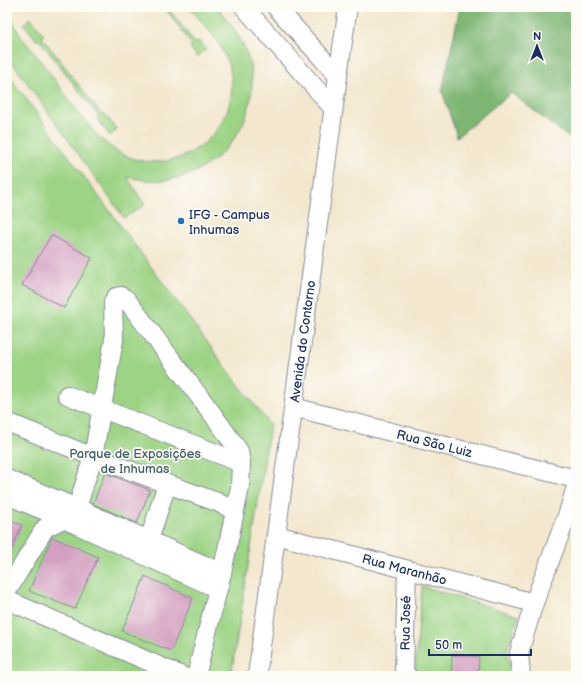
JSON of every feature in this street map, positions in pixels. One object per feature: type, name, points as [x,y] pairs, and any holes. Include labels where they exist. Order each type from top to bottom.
[{"type":"street","points":[[244,7],[333,108]]},
{"type":"street","points":[[276,7],[338,76]]},
{"type":"street","name":"Avenida do Contorno","points":[[257,676],[333,108],[348,7]]},
{"type":"street","points":[[7,591],[45,528],[71,514],[93,457],[114,340],[113,302],[116,297],[121,296],[126,299],[216,419],[238,451],[241,463],[240,488],[236,511],[196,676]]},
{"type":"street","points":[[67,395],[241,463]]},
{"type":"street","name":"Rua São Luiz","points":[[293,407],[576,478]]},
{"type":"street","points":[[7,422],[93,457],[217,502],[236,511]]},
{"type":"street","points":[[7,479],[71,514],[220,581]]},
{"type":"street","points":[[149,540],[167,484]]},
{"type":"street","points":[[521,676],[519,653],[534,603],[572,515],[576,487]]},
{"type":"street","points":[[7,495],[71,514],[149,540],[220,581]]},
{"type":"street","name":"Rua Maranhão","points":[[276,535],[534,603]]},
{"type":"street","name":"Rua José","points":[[407,570],[404,670],[408,676]]},
{"type":"street","points":[[7,600],[182,676]]},
{"type":"green space","points":[[7,7],[10,7],[14,25],[21,37],[94,132],[112,148],[122,154],[143,161],[164,161],[184,156],[202,145],[216,130],[226,112],[231,92],[230,70],[227,61],[219,44],[189,7],[217,7],[228,20],[241,41],[250,65],[252,84],[250,103],[244,121],[235,138],[223,152],[208,164],[191,173],[173,179],[161,180],[144,180],[127,177],[145,205],[124,218],[7,55]]},
{"type":"green space","points":[[164,7],[167,7],[195,43],[199,41],[206,50],[197,57],[190,47],[192,45]]},
{"type":"green space","points":[[460,7],[576,7],[576,143],[511,93],[457,137],[442,91]]},
{"type":"green space","points":[[31,18],[44,35],[42,37],[102,115],[104,113],[117,130],[110,136],[97,119],[99,117],[39,39],[37,41],[24,24]]},
{"type":"green space","name":"Parque de Exposições de Inhumas","points":[[7,73],[270,425],[231,676],[7,676]]},
{"type":"green space","points":[[422,586],[519,616],[507,651],[512,676],[420,676],[415,669]]},
{"type":"building","points":[[51,235],[92,258],[64,308],[22,285]]},
{"type":"building","points":[[105,473],[150,490],[137,523],[93,504]]},
{"type":"building","points":[[7,519],[22,525],[7,561]]},
{"type":"building","points":[[52,537],[98,557],[75,609],[29,591]]},
{"type":"building","points":[[145,576],[193,598],[171,651],[122,631]]},
{"type":"building","points":[[452,655],[479,657],[478,676],[451,676]]},
{"type":"place","name":"IFG - Campus Inhumas","points":[[181,221]]}]
